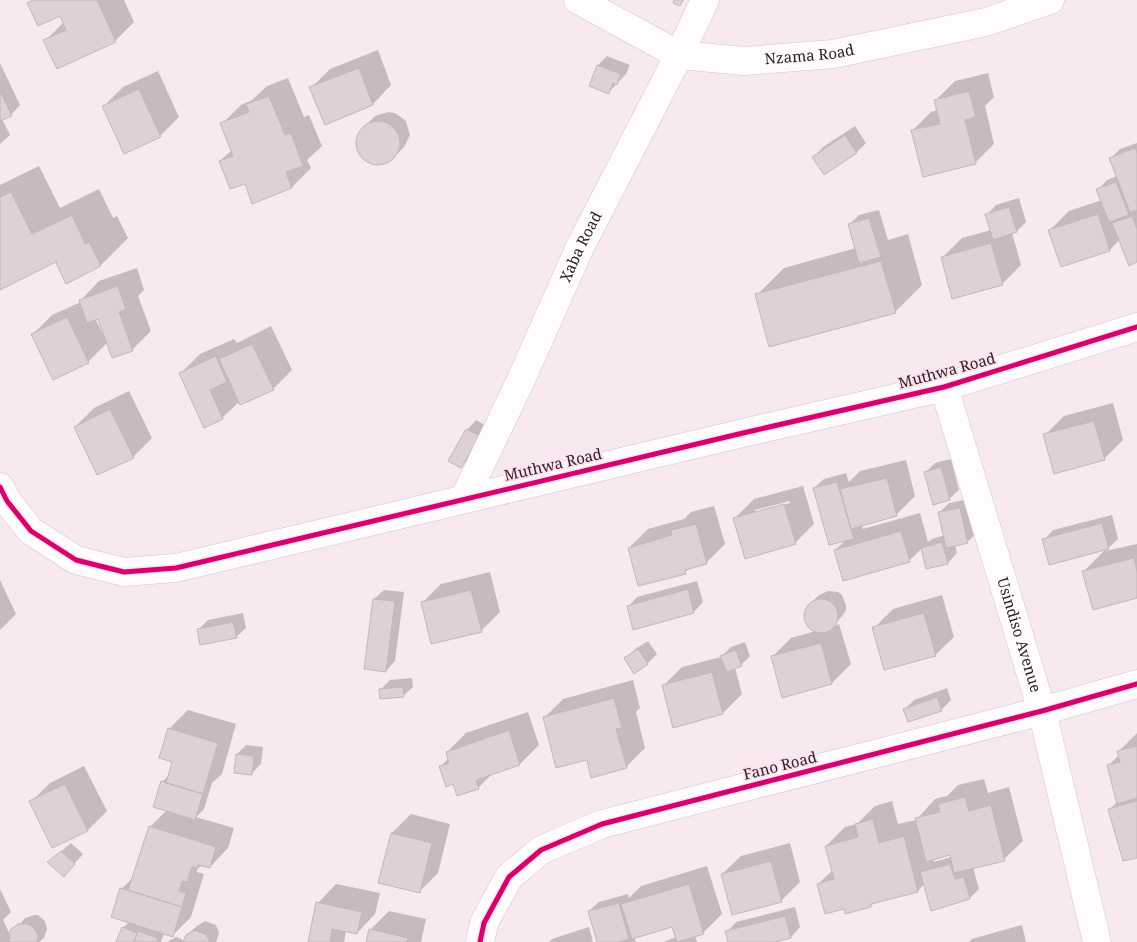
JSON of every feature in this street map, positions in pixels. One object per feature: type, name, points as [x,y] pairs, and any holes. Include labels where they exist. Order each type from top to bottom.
[{"type":"street","name":"Nzama Road","points":[[578,0],[679,55],[744,61],[832,54],[986,22],[1050,0]]},
{"type":"street","name":"Xaba Road","points":[[464,499],[520,382],[580,247],[679,55],[705,0]]},
{"type":"street","name":"Muthwa Road","points":[[0,487],[7,501],[31,531],[76,560],[124,572],[176,568],[944,388],[1137,327]]},
{"type":"street","name":"Usindiso Avenue","points":[[944,388],[1042,710],[1097,942]]},
{"type":"street","name":"Fano Road","points":[[480,942],[484,923],[509,877],[541,850],[602,824],[1137,684]]},
{"type":"building","points":[[33,0],[97,0],[116,42],[57,69],[43,40],[66,30],[60,16],[38,26],[27,3]]},
{"type":"building","points":[[674,0],[683,0],[680,6],[673,3]]},
{"type":"building","points":[[597,65],[621,74],[617,85],[613,83],[609,94],[589,86]]},
{"type":"building","points":[[359,68],[373,105],[325,125],[309,87]]},
{"type":"building","points":[[139,89],[161,137],[124,154],[102,106]]},
{"type":"building","points":[[0,91],[12,116],[0,121]]},
{"type":"building","points":[[969,91],[976,117],[965,120],[976,164],[923,177],[911,130],[940,124],[934,100]]},
{"type":"building","points":[[269,96],[285,135],[291,133],[303,166],[286,172],[292,188],[252,204],[245,184],[230,189],[219,161],[233,156],[220,123],[249,112],[246,104]]},
{"type":"building","points":[[382,121],[394,127],[399,134],[399,152],[394,159],[387,164],[374,165],[366,162],[359,155],[356,139],[359,131],[366,124]]},
{"type":"building","points":[[845,135],[857,153],[824,175],[812,157]]},
{"type":"building","points":[[1135,148],[1137,153],[1137,210],[1130,212],[1109,158]]},
{"type":"building","points":[[1116,182],[1129,215],[1109,222],[1096,189]]},
{"type":"building","points":[[11,192],[32,234],[72,215],[85,244],[89,242],[101,266],[66,284],[56,263],[58,261],[0,290],[0,197]]},
{"type":"building","points":[[1009,207],[1017,232],[993,240],[985,214]]},
{"type":"building","points":[[1098,214],[1110,251],[1061,267],[1048,230]]},
{"type":"building","points":[[1132,216],[1137,229],[1137,262],[1129,266],[1112,223]]},
{"type":"building","points":[[869,218],[881,257],[859,263],[848,224]]},
{"type":"building","points":[[991,243],[1003,285],[952,299],[941,257]]},
{"type":"building","points":[[881,261],[896,313],[769,347],[755,294]]},
{"type":"building","points":[[118,286],[126,309],[119,312],[133,351],[112,358],[98,319],[87,323],[79,300]]},
{"type":"building","points":[[67,317],[89,363],[53,380],[31,334]]},
{"type":"building","points":[[252,344],[274,390],[240,405],[219,359]]},
{"type":"building","points":[[216,356],[227,382],[210,390],[223,419],[204,428],[179,373]]},
{"type":"building","points":[[110,409],[134,458],[97,475],[74,427]]},
{"type":"building","points":[[1094,421],[1105,460],[1054,474],[1043,434]]},
{"type":"building","points":[[466,429],[480,436],[461,468],[448,461]]},
{"type":"building","points":[[941,467],[950,500],[933,505],[924,472]]},
{"type":"building","points":[[887,478],[897,516],[851,529],[840,489]]},
{"type":"building","points":[[837,482],[854,539],[829,545],[813,488]]},
{"type":"building","points":[[784,504],[796,544],[745,559],[733,518]]},
{"type":"building","points":[[960,508],[968,543],[946,548],[938,512]]},
{"type":"building","points":[[1102,523],[1109,549],[1049,565],[1042,539]]},
{"type":"building","points":[[696,524],[707,564],[685,570],[686,574],[638,586],[628,548],[672,535],[671,530]]},
{"type":"building","points":[[901,531],[910,562],[843,581],[834,550]]},
{"type":"building","points":[[942,542],[948,564],[926,569],[921,548]]},
{"type":"building","points":[[1134,558],[1137,571],[1137,598],[1093,610],[1082,571]]},
{"type":"building","points":[[688,589],[694,613],[633,630],[627,606]]},
{"type":"building","points":[[471,590],[482,632],[431,644],[421,602]]},
{"type":"building","points":[[373,599],[395,601],[386,672],[364,669]]},
{"type":"building","points":[[821,599],[833,604],[838,616],[833,628],[821,633],[809,628],[804,616],[809,604]]},
{"type":"building","points":[[924,613],[936,656],[884,670],[872,627]]},
{"type":"building","points":[[233,622],[237,638],[200,645],[197,629]]},
{"type":"building","points":[[821,643],[832,684],[782,698],[771,656]]},
{"type":"building","points":[[638,649],[648,664],[634,674],[624,658]]},
{"type":"building","points":[[736,650],[742,666],[727,672],[720,656]]},
{"type":"building","points":[[712,672],[723,714],[673,728],[662,685]]},
{"type":"building","points":[[403,687],[404,697],[380,699],[379,689]]},
{"type":"building","points":[[937,697],[942,711],[908,722],[903,709]]},
{"type":"building","points":[[614,698],[622,728],[616,729],[627,768],[591,778],[587,760],[556,768],[543,717]]},
{"type":"building","points":[[168,728],[218,743],[203,794],[166,783],[172,762],[159,758]]},
{"type":"building","points":[[509,730],[520,765],[476,780],[479,789],[457,796],[453,784],[446,787],[439,766],[449,763],[446,752]]},
{"type":"building","points":[[1137,746],[1137,798],[1117,804],[1107,765],[1120,762],[1117,751]]},
{"type":"building","points":[[236,754],[254,756],[252,775],[234,773]]},
{"type":"building","points":[[161,781],[203,794],[195,820],[153,807]]},
{"type":"building","points":[[65,784],[88,831],[52,848],[29,801]]},
{"type":"building","points":[[965,797],[969,811],[991,805],[1005,861],[954,873],[950,855],[926,862],[915,818],[940,812],[938,804]]},
{"type":"building","points":[[1137,801],[1137,858],[1123,861],[1108,809]]},
{"type":"building","points":[[873,819],[879,843],[904,836],[918,892],[871,904],[871,907],[845,914],[844,909],[825,914],[817,884],[834,879],[825,846],[858,837],[855,824]]},
{"type":"building","points":[[149,826],[216,847],[210,868],[198,865],[197,868],[192,867],[187,882],[182,881],[179,891],[186,893],[182,907],[128,890]]},
{"type":"building","points":[[391,833],[432,843],[420,893],[378,883]]},
{"type":"building","points":[[61,851],[75,864],[64,877],[47,862]]},
{"type":"building","points":[[771,861],[782,902],[732,915],[721,874]]},
{"type":"building","points":[[950,864],[955,879],[964,877],[970,899],[931,911],[920,872]]},
{"type":"building","points":[[689,884],[704,934],[677,942],[672,927],[632,939],[621,904]]},
{"type":"building","points":[[120,888],[182,907],[173,937],[111,917]]},
{"type":"building","points":[[316,902],[362,912],[357,934],[332,929],[330,942],[308,942]]},
{"type":"building","points":[[619,903],[629,939],[619,942],[597,942],[588,911]]},
{"type":"building","points":[[785,916],[791,938],[775,942],[728,942],[725,931]]},
{"type":"building","points":[[18,924],[28,924],[33,927],[38,935],[37,942],[9,942],[10,930]]},
{"type":"building","points":[[122,927],[137,933],[134,942],[116,942]]},
{"type":"building","points":[[369,929],[408,938],[407,942],[366,942]]},
{"type":"building","points":[[194,930],[207,935],[210,942],[183,942],[186,935]]},
{"type":"building","points":[[138,931],[158,938],[156,942],[134,942]]},
{"type":"cycle path","points":[[0,487],[7,501],[31,531],[76,560],[124,572],[176,568],[944,387],[1137,327]]},
{"type":"cycle path","points":[[480,942],[484,923],[509,877],[541,850],[602,824],[1042,711],[1137,684]]}]
